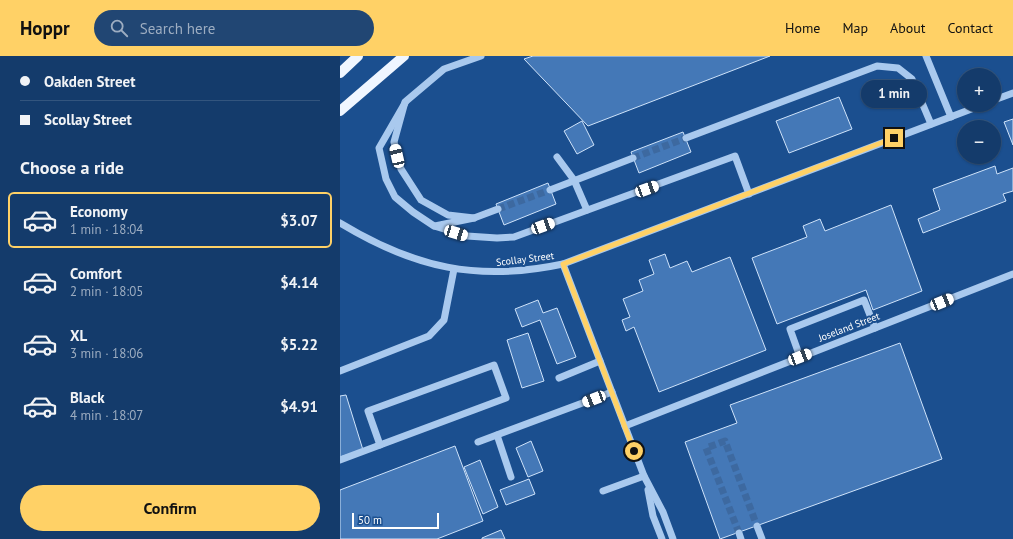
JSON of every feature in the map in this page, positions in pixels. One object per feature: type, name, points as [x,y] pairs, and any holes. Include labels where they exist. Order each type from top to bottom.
[{"type":"main road","points":[[340,73],[358,56]]},
{"type":"main road","points":[[340,111],[404,56]]},
{"type":"street","points":[[481,56],[444,69],[405,104],[379,148],[384,171],[395,197],[413,212],[434,226],[467,236],[514,237],[736,156],[749,194]]},
{"type":"street","points":[[926,56],[951,117]]},
{"type":"street","points":[[686,138],[877,66],[898,68],[912,79],[931,124]]},
{"type":"street","points":[[1001,97],[1013,93]]},
{"type":"street","points":[[405,104],[394,142],[400,169],[421,200],[448,214],[474,218]]},
{"type":"street","name":"Scollay Street","points":[[340,223],[364,237],[403,255],[454,269],[483,273],[513,272],[563,264],[964,112]]},
{"type":"street","points":[[557,157],[574,180],[587,210]]},
{"type":"street","points":[[550,190],[633,158]]},
{"type":"street","points":[[434,226],[474,218],[498,209]]},
{"type":"street","points":[[563,264],[645,479],[663,512],[673,539]]},
{"type":"street","points":[[340,371],[429,336],[444,320],[454,269]]},
{"type":"street","name":"Joseland Street","points":[[625,426],[1013,274]]},
{"type":"street","points":[[800,357],[790,329],[864,300],[875,328]]},
{"type":"street","points":[[559,378],[600,362]]},
{"type":"street","points":[[340,460],[506,398],[494,365],[368,411],[380,445]]},
{"type":"street","points":[[478,442],[612,392]]},
{"type":"street","points":[[497,435],[511,477]]},
{"type":"street","points":[[603,491],[645,479]]},
{"type":"street","points":[[645,479],[653,516],[662,539]]},
{"type":"street","points":[[757,526],[762,539]]},
{"type":"building","points":[[533,56],[770,56],[588,126],[524,59]]},
{"type":"building","points":[[839,97],[852,129],[789,153],[776,121]]},
{"type":"building","points":[[1013,119],[1013,145],[1004,122]]},
{"type":"building","points":[[582,121],[594,145],[577,154],[564,131]]},
{"type":"building","points":[[683,132],[691,152],[639,173],[631,152]]},
{"type":"building","points":[[995,166],[997,174],[1013,168],[1013,191],[1003,194],[1006,201],[923,233],[918,219],[940,210],[933,189]]},
{"type":"building","points":[[548,183],[556,204],[504,225],[496,204]]},
{"type":"building","points":[[891,205],[922,291],[873,310],[866,290],[777,324],[752,258],[807,237],[803,226],[820,219],[825,231]]},
{"type":"building","points":[[665,254],[670,268],[687,261],[692,272],[730,257],[766,350],[659,392],[634,327],[626,331],[622,320],[630,317],[623,299],[643,291],[639,280],[654,274],[649,260]]},
{"type":"building","points":[[538,300],[543,313],[557,308],[576,357],[557,364],[540,320],[522,327],[515,309]]},
{"type":"building","points":[[528,333],[544,381],[522,388],[507,340]]},
{"type":"building","points":[[900,343],[942,459],[720,539],[685,442],[737,423],[730,405]]},
{"type":"building","points":[[346,395],[363,450],[340,457],[340,396]]},
{"type":"building","points":[[531,441],[543,471],[528,477],[516,448]]},
{"type":"building","points":[[455,446],[483,521],[437,539],[340,539],[340,490]]},
{"type":"building","points":[[480,460],[498,507],[483,514],[464,467]]},
{"type":"building","points":[[529,479],[535,494],[506,505],[500,490]]},
{"type":"building","points":[[501,530],[505,539],[482,539],[482,538]]},
{"type":"tunnel","points":[[633,158],[686,138]]},
{"type":"tunnel","points":[[498,209],[550,190]]},
{"type":"tunnel","points":[[739,533],[706,448],[725,441],[757,526]]},
{"type":"route","points":[[634,451],[563,264],[894,138]]}]
